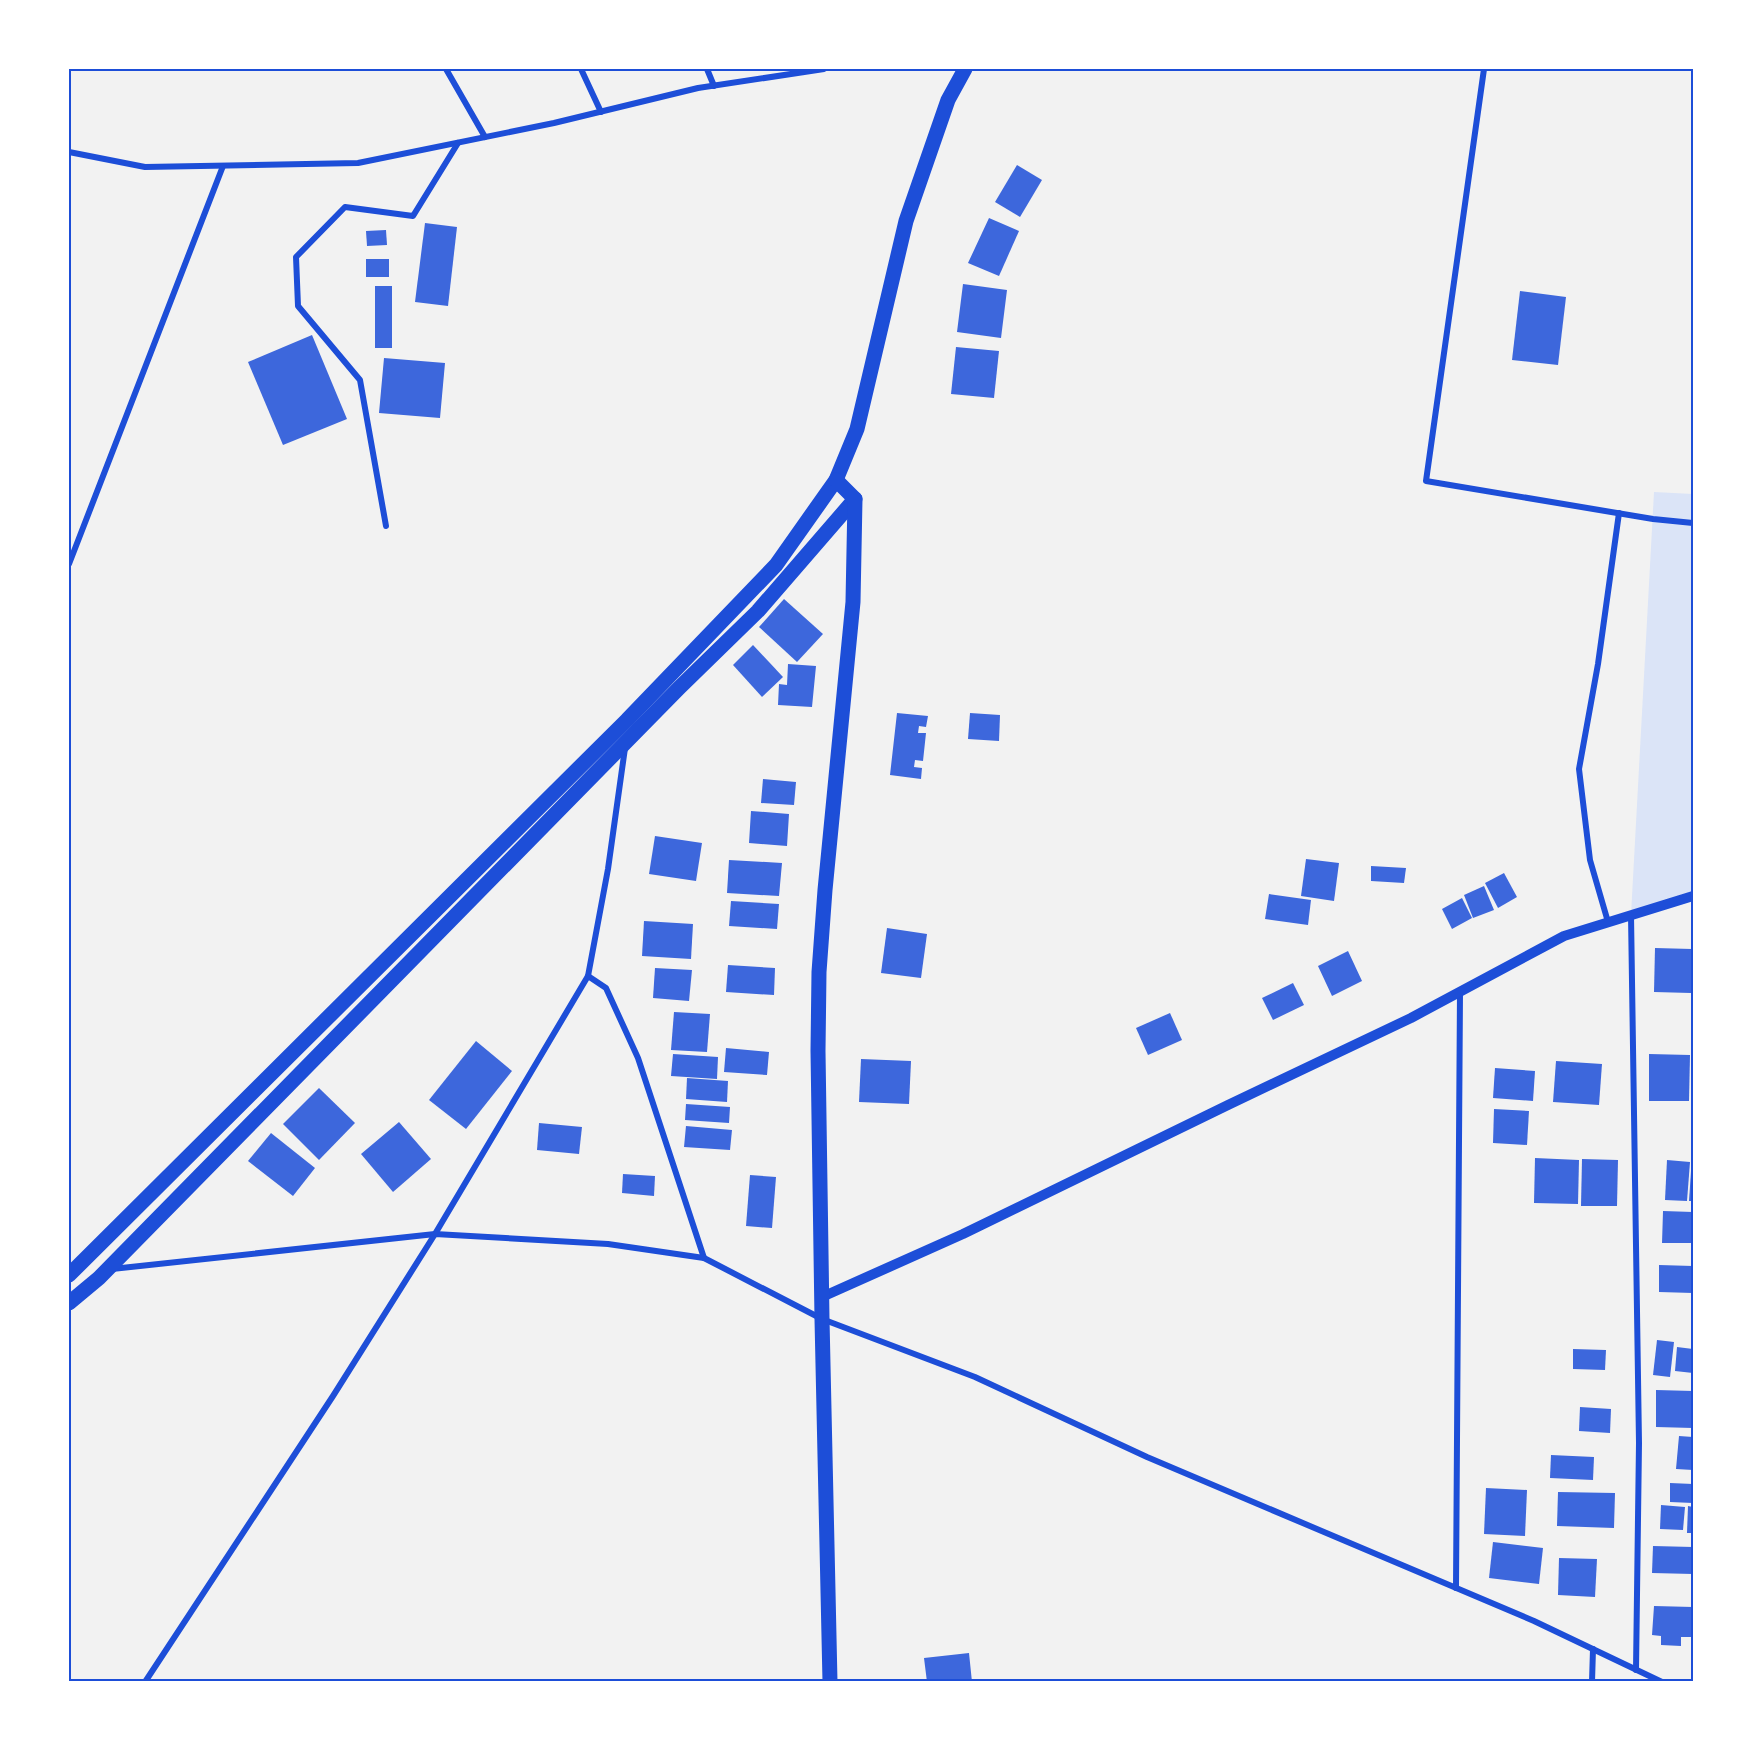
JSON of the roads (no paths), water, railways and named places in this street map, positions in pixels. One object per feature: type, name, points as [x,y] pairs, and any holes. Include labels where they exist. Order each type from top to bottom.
[{"type":"main road","points":[[69,1275],[627,720],[776,565],[836,480],[857,429],[906,221],[948,100],[964,69]]},
{"type":"main road","points":[[831,1682],[822,1319],[819,972],[853,602],[855,499],[836,480]]},
{"type":"main road","points":[[69,1303],[107,1269],[758,611],[855,499]]},
{"type":"street","points":[[446,69],[485,137]]},
{"type":"street","points":[[581,69],[601,112]]},
{"type":"street","points":[[707,69],[714,86]]},
{"type":"street","points":[[69,152],[146,167],[358,163],[601,112],[698,88],[824,69]]},
{"type":"street","points":[[1484,69],[1426,481],[1653,519],[1693,523]]},
{"type":"street","points":[[386,526],[360,380],[298,306],[296,257],[345,207],[413,216],[458,143]]},
{"type":"street","points":[[69,564],[223,166]]},
{"type":"street","points":[[1608,922],[1590,860],[1579,769],[1598,664],[1619,513]]},
{"type":"street","points":[[145,1682],[333,1396],[435,1234],[588,976],[608,869],[625,744]]},
{"type":"street","points":[[822,1298],[963,1234],[1411,1018],[1564,936],[1693,896]]},
{"type":"street","points":[[1631,915],[1639,1443],[1636,1670]]},
{"type":"street","points":[[588,976],[606,988],[638,1059],[704,1258]]},
{"type":"street","points":[[1456,1588],[1460,992]]},
{"type":"street","points":[[107,1269],[435,1234],[608,1244],[704,1258],[822,1319],[975,1377],[1147,1457],[1534,1622],[1662,1682]]},
{"type":"street","points":[[1592,1682],[1593,1649]]}]
